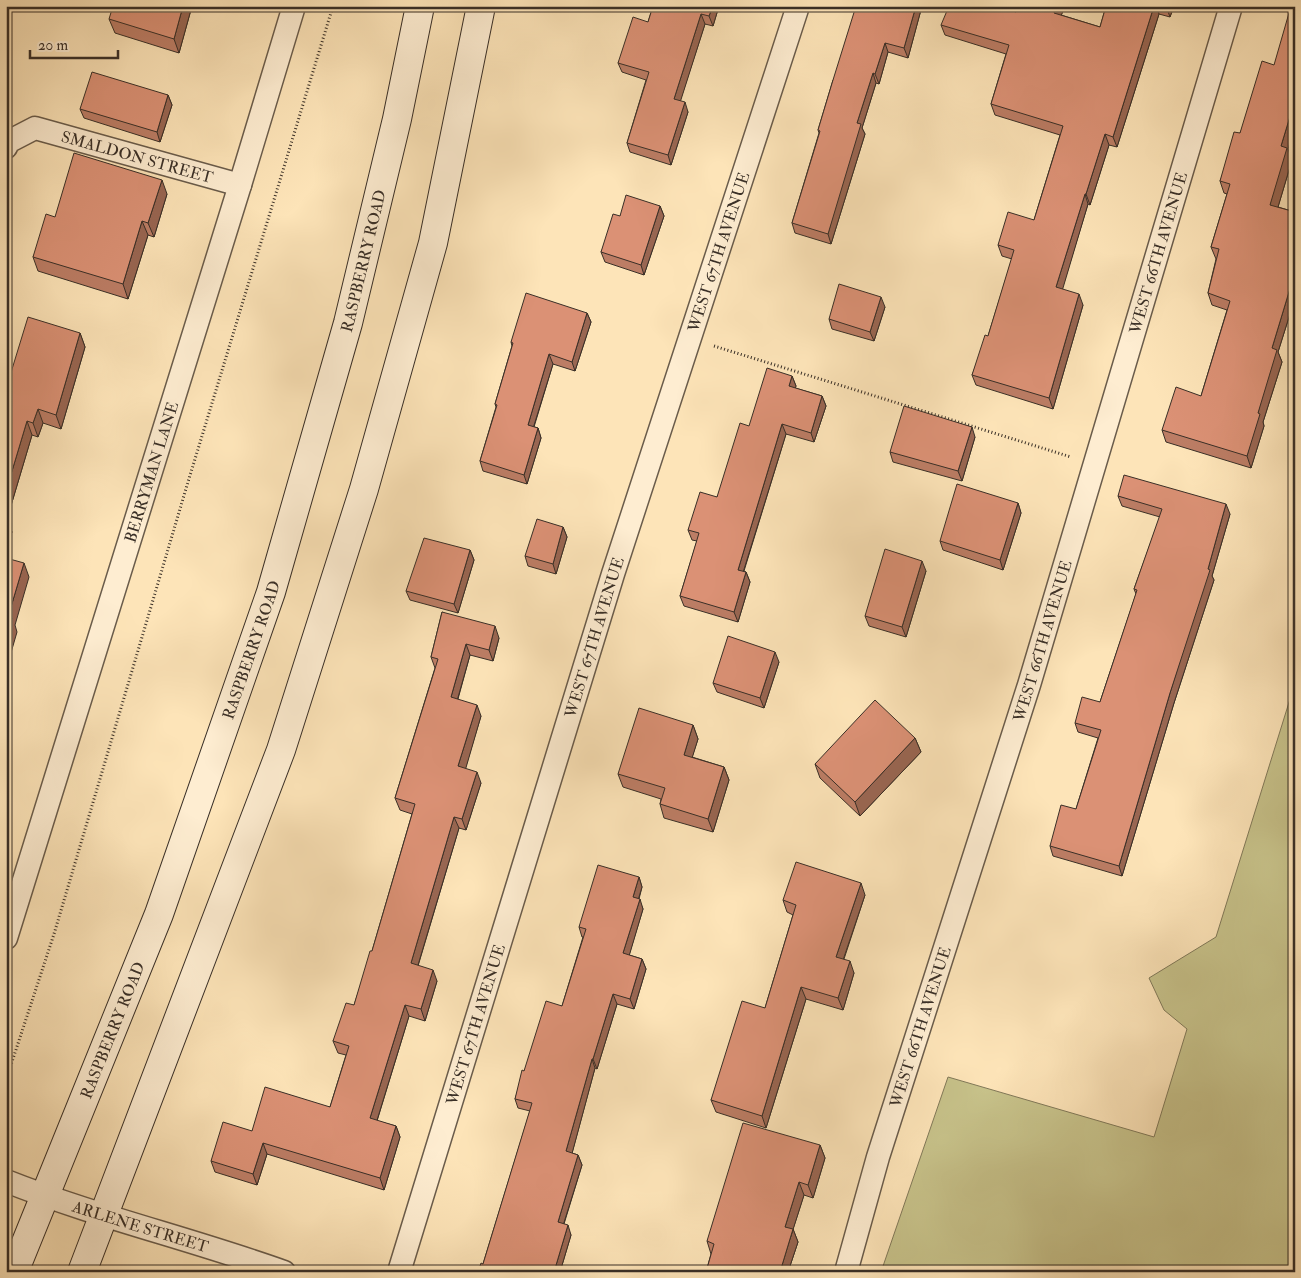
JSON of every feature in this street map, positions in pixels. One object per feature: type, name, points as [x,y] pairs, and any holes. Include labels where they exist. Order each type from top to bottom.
[{"type":"main road","name":"RASPBERRY ROAD","points":[[14,1272],[159,914],[270,592],[348,323],[397,119],[420,6]]},
{"type":"main road","points":[[82,1272],[281,750],[364,490],[433,244],[481,6]]},
{"type":"street","name":"BERRYMAN LANE","points":[[6,938],[294,6]]},
{"type":"street","name":"WEST 67TH AVENUE","points":[[399,1272],[610,584],[798,6]]},
{"type":"street","name":"WEST 66TH AVENUE","points":[[846,1272],[878,1157],[1029,685],[1232,6]]},
{"type":"street","name":"SMALDON STREET","points":[[6,147],[8,142],[35,128],[240,185]]},
{"type":"street","name":"ARLENE STREET","points":[[6,1180],[44,1196],[104,1216],[280,1271]]},
{"type":"path","points":[[6,1080],[54,934],[188,482],[333,6]]},
{"type":"path","points":[[690,338],[1095,464]]},
{"type":"shaded area","points":[[1295,683],[1295,1272],[881,1272],[948,1077],[1154,1137],[1187,1029],[1164,1010],[1149,978],[1216,937]]},
{"type":"building","points":[[113,6],[183,6],[174,39],[109,19]]},
{"type":"building","points":[[653,6],[713,6],[709,16],[701,14],[674,99],[685,102],[668,155],[627,143],[649,72],[618,63],[633,17],[648,22]]},
{"type":"building","points":[[856,6],[916,6],[904,48],[885,43],[875,74],[873,73],[857,123],[861,124],[828,234],[792,223]]},
{"type":"building","points":[[949,6],[997,6],[1016,12],[1017,6],[1057,6],[1054,13],[1100,27],[1106,6],[1154,6],[1113,137],[1105,134],[1056,287],[1079,294],[1049,398],[972,375],[985,335],[988,336],[1014,250],[998,245],[1008,212],[1034,220],[1063,126],[991,104],[1009,45],[941,25]]},
{"type":"building","points":[[1291,6],[1295,6],[1295,100],[1281,146],[1287,148],[1270,205],[1295,212],[1295,272],[1272,348],[1277,350],[1247,456],[1162,430],[1176,387],[1201,396],[1230,301],[1208,293],[1219,249],[1211,247],[1230,184],[1220,181],[1234,132],[1240,133],[1262,61],[1274,65]]},
{"type":"building","points":[[92,72],[168,95],[157,132],[80,109]]},
{"type":"building","points":[[74,153],[162,180],[148,223],[142,221],[123,284],[33,257],[46,214],[55,217]]},
{"type":"building","points":[[626,195],[660,206],[641,265],[601,252],[613,214],[620,216]]},
{"type":"building","points":[[839,284],[881,297],[870,332],[829,319]]},
{"type":"building","points":[[526,293],[587,313],[572,362],[549,354],[528,425],[538,428],[524,475],[480,461],[497,405],[495,404],[513,343],[511,342]]},
{"type":"building","points":[[28,317],[80,333],[56,415],[38,409],[33,423],[27,421],[6,491],[6,378],[9,379]]},
{"type":"building","points":[[767,368],[792,376],[789,386],[822,396],[811,433],[782,424],[738,570],[746,572],[734,612],[680,596],[699,533],[688,530],[700,492],[717,497],[740,423],[749,426]]},
{"type":"building","points":[[904,406],[972,427],[958,471],[890,452]]},
{"type":"building","points":[[1124,475],[1226,504],[1208,569],[1210,570],[1170,693],[1119,866],[1050,846],[1061,805],[1076,809],[1101,730],[1075,723],[1082,697],[1100,702],[1137,590],[1134,589],[1162,509],[1118,496]]},
{"type":"building","points":[[957,484],[1018,503],[1000,560],[940,541]]},
{"type":"building","points":[[537,519],[563,527],[553,564],[525,556]]},
{"type":"building","points":[[424,538],[470,550],[454,604],[406,591]]},
{"type":"building","points":[[885,549],[922,561],[902,627],[865,616]]},
{"type":"building","points":[[6,558],[24,563],[8,617],[12,618],[6,639]]},
{"type":"building","points":[[442,612],[495,626],[489,650],[466,644],[451,697],[477,705],[458,766],[477,772],[462,819],[454,817],[411,963],[433,970],[421,1009],[405,1005],[370,1118],[396,1126],[380,1178],[263,1143],[253,1174],[211,1161],[223,1122],[252,1131],[265,1087],[330,1107],[349,1046],[333,1041],[346,1003],[354,1005],[370,951],[372,951],[415,804],[395,798],[438,659],[431,657]]},
{"type":"building","points":[[728,636],[775,652],[760,698],[713,683]]},
{"type":"building","points":[[875,700],[915,738],[855,802],[815,764]]},
{"type":"building","points":[[639,708],[693,725],[684,755],[724,767],[708,819],[660,804],[665,788],[618,774]]},
{"type":"building","points":[[796,862],[861,883],[836,957],[850,961],[838,998],[801,987],[762,1116],[711,1100],[742,1001],[765,1008],[796,905],[783,900]]},
{"type":"building","points":[[598,865],[639,877],[633,897],[640,899],[623,953],[642,959],[630,999],[613,994],[566,1151],[578,1155],[558,1222],[568,1225],[554,1272],[478,1272],[481,1263],[483,1264],[532,1103],[515,1099],[522,1070],[524,1071],[546,1001],[562,1006],[586,929],[579,927]]},
{"type":"building","points":[[743,1123],[820,1145],[808,1185],[799,1182],[785,1227],[793,1229],[780,1272],[706,1272],[714,1244],[707,1241]]}]
